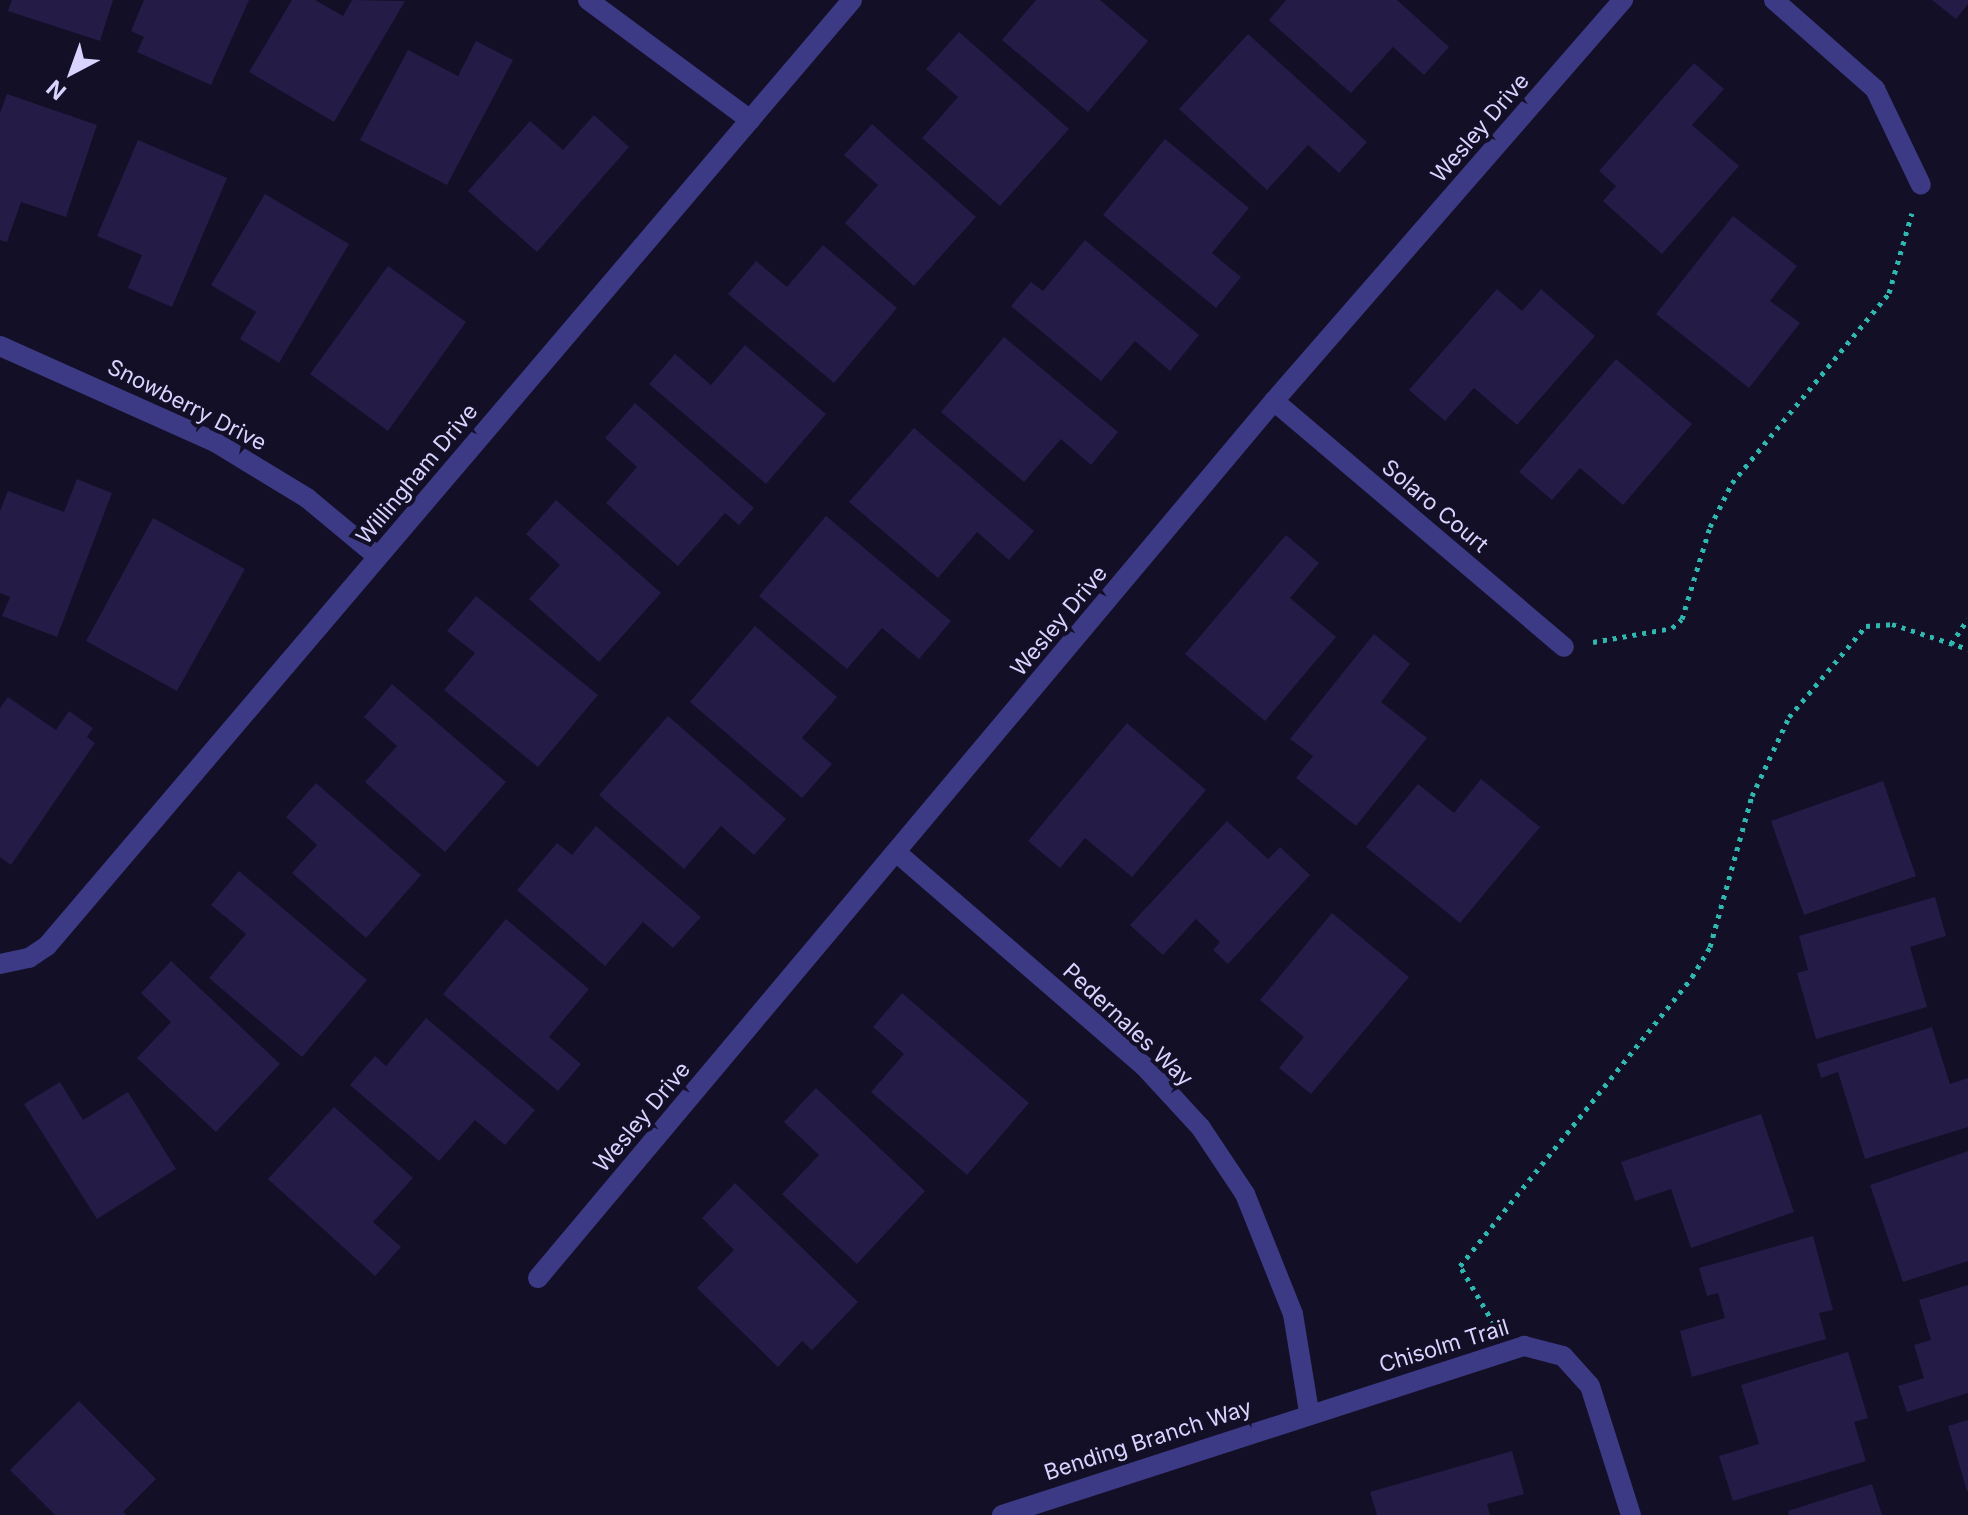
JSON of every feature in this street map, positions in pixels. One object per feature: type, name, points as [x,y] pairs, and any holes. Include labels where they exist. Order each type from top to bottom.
[{"type":"street","points":[[588,0],[750,120]]},
{"type":"street","name":"Willingham Drive","points":[[4,964],[47,946],[852,0]]},
{"type":"street","name":"Wesley Drive","points":[[538,1278],[1274,401],[1623,0]]},
{"type":"street","points":[[1774,0],[1875,89],[1921,185]]},
{"type":"street","name":"Snowberry Drive","points":[[0,346],[215,442],[307,498],[378,557]]},
{"type":"street","name":"Solaro Court","points":[[1274,401],[1564,647]]},
{"type":"street","name":"Pedernales Way","points":[[896,852],[1144,1066],[1201,1128],[1245,1194],[1293,1314],[1309,1412]]},
{"type":"street","name":"Chisolm Trail","points":[[1309,1412],[1510,1351],[1544,1349],[1579,1369],[1590,1386],[1631,1515]]},
{"type":"street","name":"Bending Branch Way","points":[[1002,1515],[1309,1412]]},
{"type":"path","points":[[1564,647],[1649,634],[1682,619],[1710,527],[1732,483],[1889,293],[1921,185]]},
{"type":"path","points":[[1951,644],[1968,619]]},
{"type":"path","points":[[1510,1351],[1460,1266],[1692,977],[1710,947],[1752,796],[1789,717],[1866,626],[1892,624],[1968,649]]},
{"type":"building","points":[[12,0],[113,0],[100,41],[8,11]]},
{"type":"building","points":[[144,0],[249,0],[211,85],[137,52],[144,37],[131,31]]},
{"type":"building","points":[[292,0],[315,0],[343,16],[352,0],[405,1],[334,122],[249,72]]},
{"type":"building","points":[[1036,0],[1100,0],[1148,41],[1088,112],[1002,40]]},
{"type":"building","points":[[1286,0],[1397,0],[1449,47],[1424,75],[1393,47],[1351,93],[1269,20]]},
{"type":"building","points":[[1932,0],[1968,0],[1968,4],[1956,19]]},
{"type":"building","points":[[959,32],[1069,129],[1000,206],[922,138],[958,97],[926,69]]},
{"type":"building","points":[[1248,34],[1367,142],[1339,173],[1308,145],[1267,190],[1179,109]]},
{"type":"building","points":[[476,41],[513,60],[447,185],[360,140],[408,50],[458,76]]},
{"type":"building","points":[[1694,63],[1724,89],[1692,125],[1739,166],[1662,254],[1603,201],[1616,186],[1599,171]]},
{"type":"building","points":[[7,94],[97,125],[66,217],[21,202],[7,242],[0,240],[0,113]]},
{"type":"building","points":[[594,115],[629,147],[537,252],[468,191],[530,121],[563,150]]},
{"type":"building","points":[[872,124],[976,217],[914,286],[845,223],[878,185],[844,155]]},
{"type":"building","points":[[1165,139],[1249,208],[1212,253],[1241,277],[1216,308],[1103,215]]},
{"type":"building","points":[[138,140],[227,178],[172,307],[128,288],[142,255],[97,236]]},
{"type":"building","points":[[265,194],[349,244],[279,363],[240,339],[256,312],[211,285]]},
{"type":"building","points":[[1733,216],[1797,266],[1770,301],[1800,323],[1749,388],[1656,314]]},
{"type":"building","points":[[1085,240],[1199,335],[1170,371],[1135,341],[1101,381],[1011,306],[1031,282],[1043,291]]},
{"type":"building","points":[[823,245],[897,308],[834,383],[728,294],[756,261],[787,287]]},
{"type":"building","points":[[388,266],[466,322],[388,431],[310,374]]},
{"type":"building","points":[[1497,289],[1522,311],[1541,289],[1595,336],[1517,425],[1474,388],[1445,421],[1409,390]]},
{"type":"building","points":[[1004,337],[1118,432],[1091,465],[1061,439],[1024,482],[941,412]]},
{"type":"building","points":[[745,345],[826,414],[766,484],[649,384],[675,354],[711,385]]},
{"type":"building","points":[[1616,359],[1692,424],[1623,505],[1580,468],[1552,500],[1519,472]]},
{"type":"building","points":[[635,403],[754,508],[739,525],[725,513],[678,566],[606,503],[637,467],[605,438]]},
{"type":"building","points":[[914,428],[1034,531],[1009,560],[977,532],[938,578],[849,502]]},
{"type":"building","points":[[77,479],[112,493],[57,637],[2,616],[10,597],[0,593],[0,511],[8,491],[64,512]]},
{"type":"building","points":[[556,500],[661,593],[599,662],[529,599],[560,565],[526,534]]},
{"type":"building","points":[[826,516],[951,621],[919,659],[882,628],[847,669],[759,596]]},
{"type":"building","points":[[153,518],[245,569],[177,691],[86,641]]},
{"type":"building","points":[[1286,535],[1319,563],[1290,598],[1336,637],[1265,721],[1185,654]]},
{"type":"building","points":[[476,596],[598,695],[538,767],[444,690],[475,653],[447,631]]},
{"type":"building","points":[[755,626],[837,697],[802,738],[832,764],[802,798],[690,702]]},
{"type":"building","points":[[1374,634],[1410,664],[1381,702],[1427,738],[1356,826],[1296,778],[1313,756],[1290,739]]},
{"type":"building","points":[[392,684],[506,782],[445,852],[365,782],[397,746],[364,717]]},
{"type":"building","points":[[8,697],[56,730],[69,711],[93,728],[87,737],[95,743],[11,865],[0,857],[0,708]]},
{"type":"building","points":[[668,716],[786,819],[754,855],[721,826],[684,869],[599,795]]},
{"type":"building","points":[[1127,723],[1206,790],[1132,877],[1085,838],[1060,868],[1028,841]]},
{"type":"building","points":[[1481,779],[1540,827],[1460,923],[1366,847],[1418,784],[1454,813]]},
{"type":"building","points":[[1883,781],[1916,876],[1804,915],[1771,821]]},
{"type":"building","points":[[316,783],[421,875],[366,938],[292,873],[317,845],[286,817]]},
{"type":"building","points":[[1227,821],[1268,859],[1280,847],[1310,875],[1228,964],[1213,950],[1220,942],[1196,919],[1163,955],[1130,925]]},
{"type":"building","points":[[596,826],[701,917],[673,948],[643,922],[605,966],[517,890],[557,843],[572,855]]},
{"type":"building","points":[[239,871],[367,980],[302,1057],[209,978],[246,934],[211,905]]},
{"type":"building","points":[[1935,897],[1946,936],[1910,947],[1927,1007],[1816,1039],[1797,973],[1808,970],[1799,936]]},
{"type":"building","points":[[1332,913],[1409,977],[1311,1094],[1279,1068],[1304,1037],[1260,1000]]},
{"type":"building","points":[[506,919],[589,989],[549,1037],[581,1064],[558,1091],[443,994]]},
{"type":"building","points":[[171,961],[280,1064],[216,1132],[137,1058],[171,1022],[141,993]]},
{"type":"building","points":[[902,993],[1029,1103],[967,1175],[871,1092],[904,1054],[873,1027]]},
{"type":"building","points":[[426,1018],[535,1110],[505,1145],[475,1120],[439,1161],[350,1085],[375,1056],[386,1066]]},
{"type":"building","points":[[1932,1027],[1950,1084],[1968,1078],[1968,1127],[1865,1159],[1838,1072],[1821,1078],[1817,1064]]},
{"type":"building","points":[[60,1082],[83,1120],[128,1092],[176,1169],[97,1219],[24,1104]]},
{"type":"building","points":[[816,1088],[925,1191],[857,1264],[782,1194],[819,1155],[784,1122]]},
{"type":"building","points":[[334,1107],[413,1178],[373,1222],[401,1247],[375,1276],[268,1179]]},
{"type":"building","points":[[1761,1114],[1794,1212],[1691,1248],[1671,1189],[1635,1201],[1621,1162]]},
{"type":"building","points":[[1968,1151],[1968,1261],[1903,1282],[1870,1185]]},
{"type":"building","points":[[735,1183],[858,1302],[812,1350],[802,1341],[778,1367],[697,1288],[734,1250],[702,1218]]},
{"type":"building","points":[[1813,1236],[1833,1310],[1819,1313],[1826,1339],[1692,1377],[1680,1331],[1725,1318],[1718,1293],[1707,1296],[1699,1268]]},
{"type":"building","points":[[1968,1285],[1968,1393],[1907,1412],[1898,1386],[1924,1378],[1914,1345],[1931,1340],[1919,1300]]},
{"type":"building","points":[[1848,1352],[1868,1418],[1854,1422],[1866,1461],[1733,1501],[1719,1456],[1759,1444],[1741,1385]]},
{"type":"building","points":[[79,1401],[156,1479],[123,1512],[127,1515],[55,1515],[10,1470]]},
{"type":"building","points":[[1968,1420],[1968,1491],[1967,1491],[1948,1426]]},
{"type":"building","points":[[1512,1451],[1524,1494],[1487,1504],[1490,1515],[1377,1515],[1370,1492]]},
{"type":"building","points":[[1872,1484],[1882,1515],[1789,1515],[1788,1511]]}]
